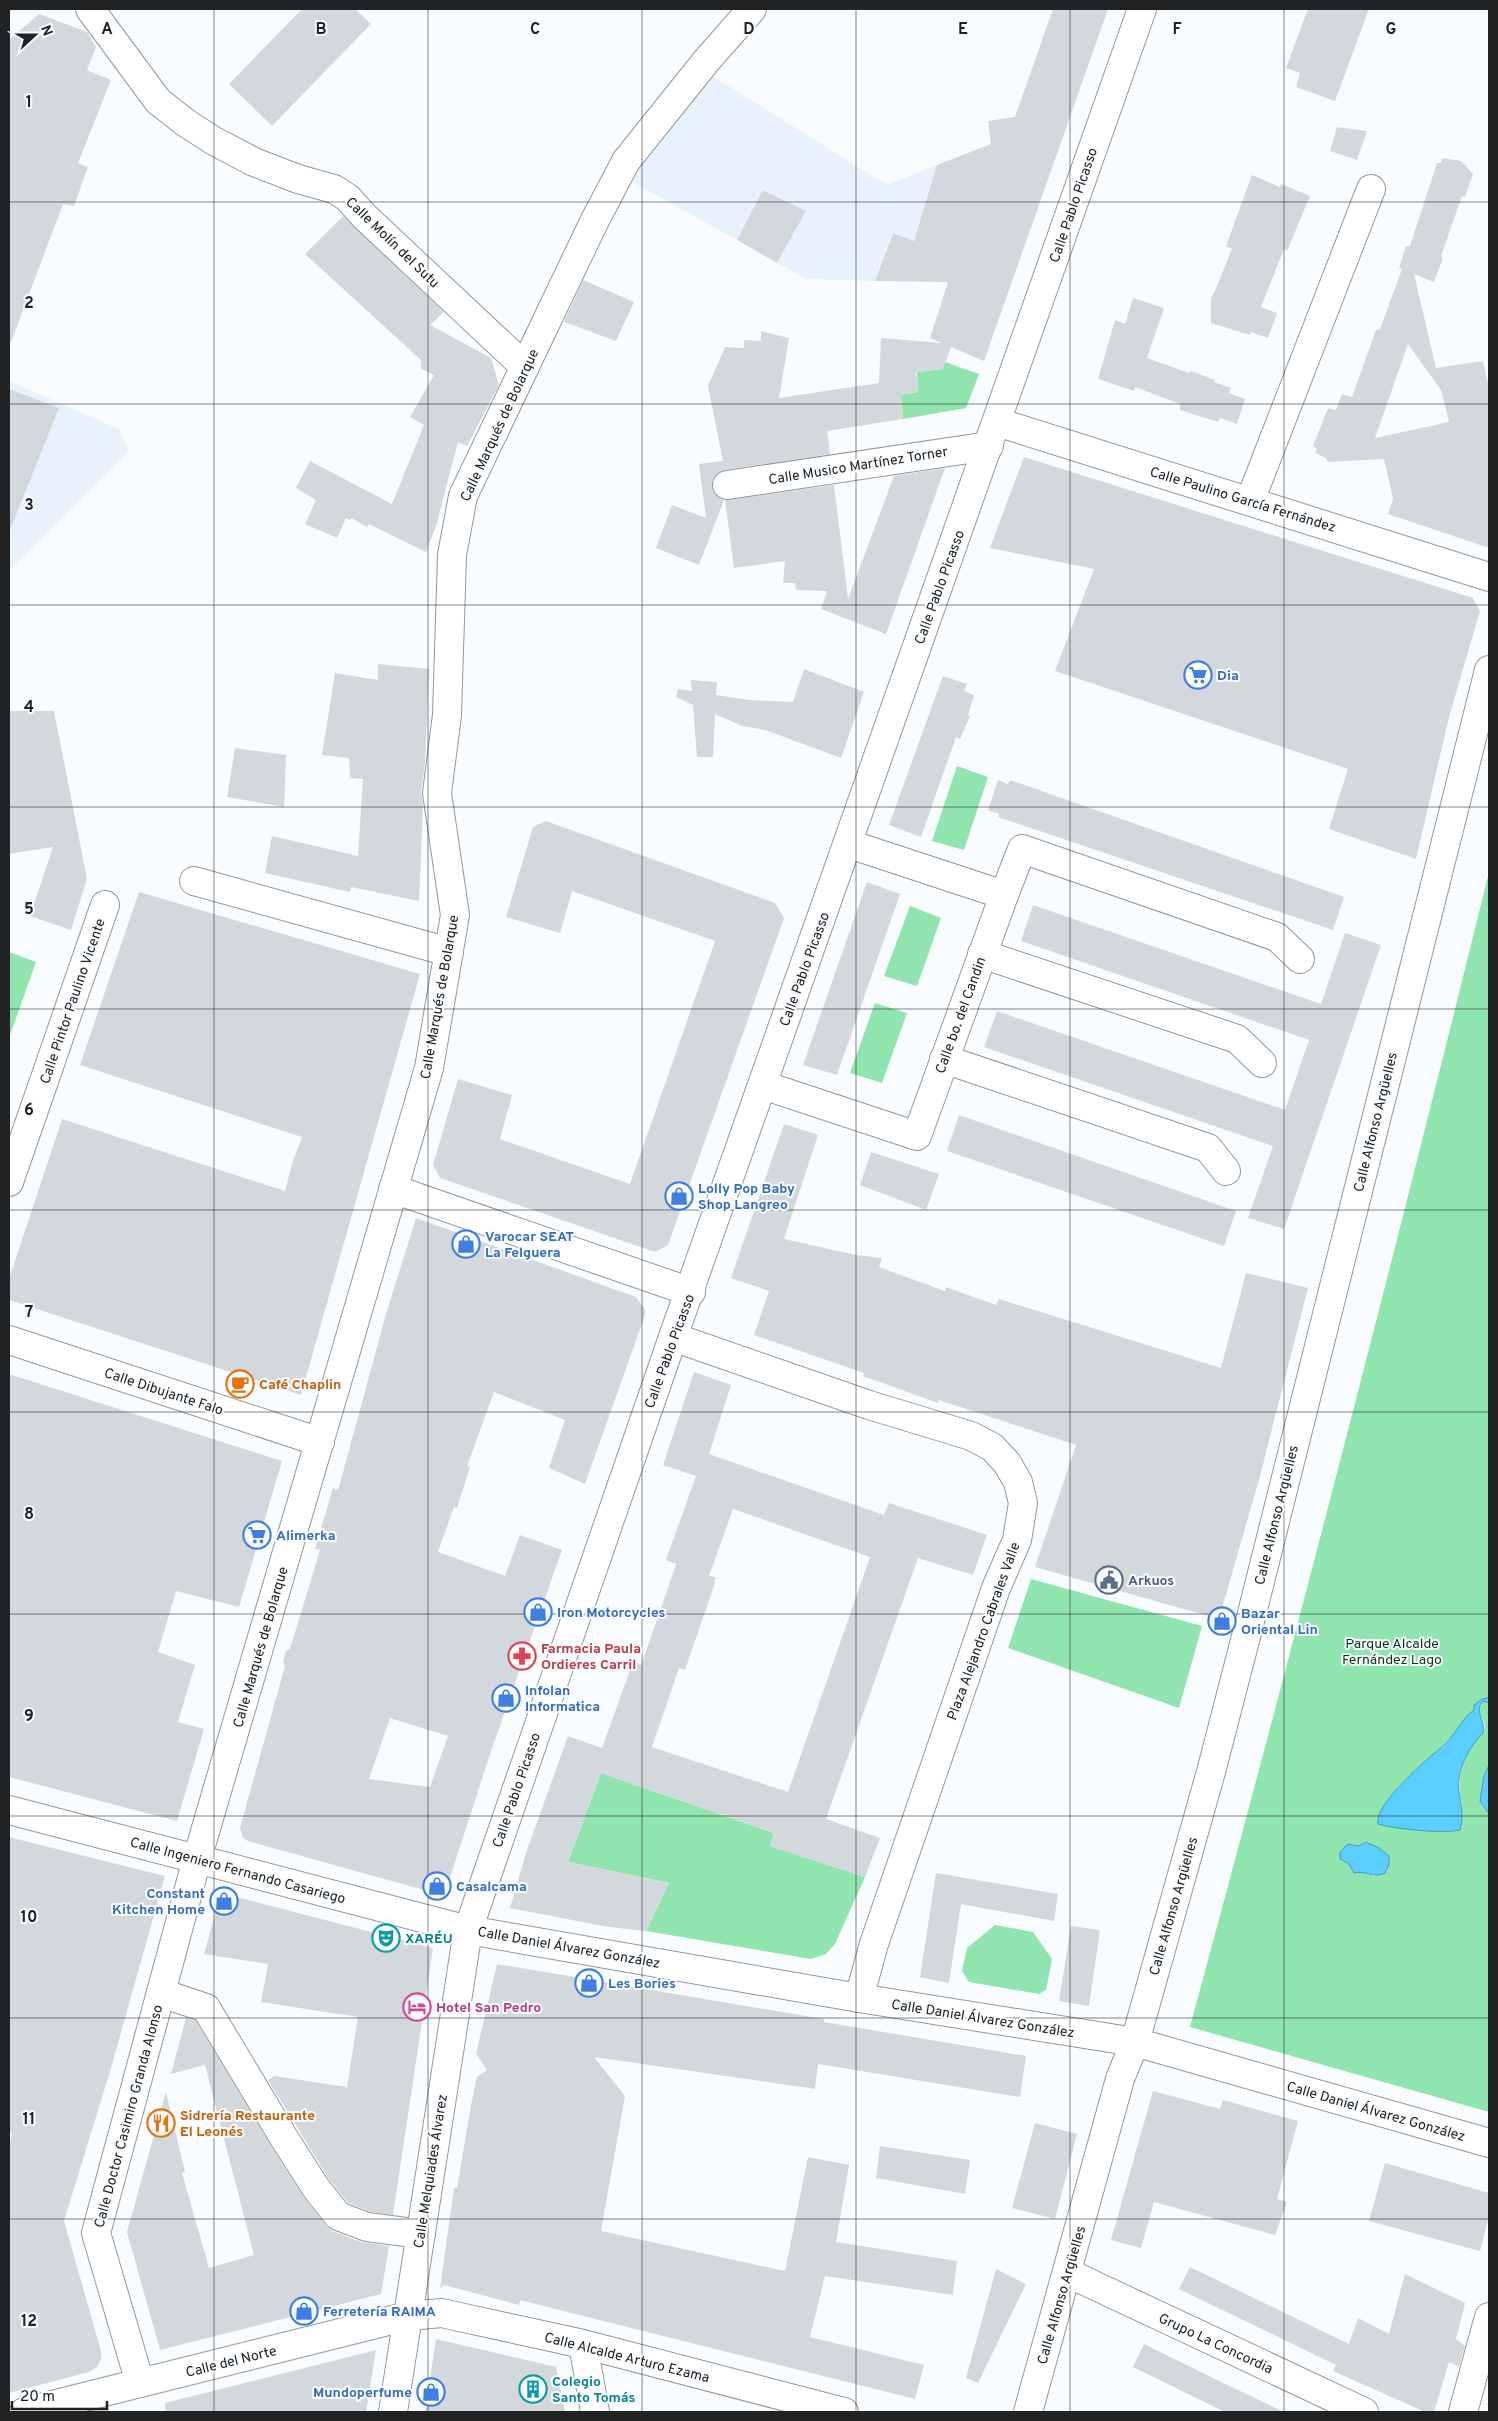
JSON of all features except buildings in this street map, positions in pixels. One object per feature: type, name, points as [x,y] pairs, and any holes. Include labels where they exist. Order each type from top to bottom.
[{"type":"street","name":"Calle Molín del Sutu","points":[[90,9],[158,101],[186,123],[246,158],[298,179],[334,189],[348,198],[364,216],[525,367]]},
{"type":"street","name":"Calle Marqués de Bolarque","points":[[197,1859],[429,1068],[455,915],[437,793],[447,715],[452,555],[463,496],[594,222],[626,161],[707,60],[752,9]]},
{"type":"street","name":"Calle Pablo Picasso","points":[[468,1930],[673,1337],[691,1292],[1142,9]]},
{"type":"street","points":[[1250,501],[1371,189]]},
{"type":"street","name":"Calle Musico Martínez Torner","points":[[727,485],[993,434]]},
{"type":"street","name":"Calle Paulino García Fernández","points":[[993,434],[1250,501],[1489,576]]},
{"type":"street","name":"Calle Alfonso Argüelles","points":[[1028,2412],[1068,2273],[1120,2079],[1135,2042],[1212,1768],[1489,670]]},
{"type":"street","points":[[848,844],[1004,895]]},
{"type":"street","name":"Calle bo. del Candin","points":[[763,1085],[917,1136],[1022,849],[1277,937],[1300,959]]},
{"type":"street","points":[[194,881],[449,952]]},
{"type":"street","name":"Calle Pintor Paulino Vicente","points":[[9,1182],[105,905]]},
{"type":"street","points":[[982,954],[1237,1039],[1262,1063]]},
{"type":"street","points":[[944,1059],[1208,1148],[1226,1171]]},
{"type":"street","points":[[393,1188],[691,1292]]},
{"type":"street","name":"Plaza Alejandro Cabrales Valle","points":[[673,1337],[869,1405],[971,1436],[992,1447],[1007,1463],[1018,1482],[1023,1503],[1017,1540],[996,1588],[874,1944],[859,1998]]},
{"type":"street","name":"Calle Dibujante Falo","points":[[9,1340],[320,1442]]},
{"type":"street","name":"Calle Ingeniero Fernando Casariego","points":[[9,1810],[468,1930]]},
{"type":"street","name":"Calle Doctor Casimiro Granda Alonso","points":[[140,2383],[96,2233],[197,1859]]},
{"type":"street","name":"Calle Daniel Álvarez González","points":[[468,1930],[859,1998],[1135,2042],[1489,2143]]},
{"type":"street","name":"Calle Melquiades Álvarez","points":[[393,2412],[468,1930]]},
{"type":"street","name":"Calle Doctor Casimiro Granda Alonso","points":[[161,1993],[206,2008],[284,2138],[316,2188],[338,2216],[366,2227],[420,2234]]},
{"type":"street","name":"Grupo La Concordia","points":[[1068,2273],[1364,2412]]},
{"type":"street","name":"Calle Alcalde Arturo Ezama","points":[[408,2316],[442,2313],[583,2344],[844,2412]]},
{"type":"street","name":"Calle del Norte","points":[[24,2412],[408,2316]]},
{"type":"street","points":[[1463,2412],[1489,2317]]},
{"type":"street","points":[[583,2344],[594,2412]]},
{"type":"shaded area","points":[[711,75],[887,185],[937,165],[914,241],[892,233],[875,281],[807,279],[777,263],[806,211],[764,190],[737,240],[627,179]]},
{"type":"shaded area","points":[[9,381],[119,429],[129,451],[9,571]]},
{"type":"green space","points":[[945,362],[979,374],[966,408],[903,419],[901,395],[918,392],[917,372],[942,369]]},
{"type":"green space","points":[[957,766],[988,777],[964,850],[932,841]]},
{"type":"green space","name":"Parque Alcalde Fernández Lago","points":[[1489,872],[1489,1698],[1482,1699],[1474,1705],[1475,1710],[1448,1740],[1397,1788],[1377,1819],[1413,1830],[1447,1832],[1462,1805],[1460,1774],[1464,1759],[1471,1745],[1485,1730],[1479,1709],[1484,1701],[1489,1703],[1489,1765],[1484,1776],[1482,1805],[1489,1814],[1489,2112],[1190,2027],[1343,1450]],"holes":[[[1366,1842],[1379,1848],[1389,1856],[1374,1876],[1362,1872],[1354,1873],[1348,1863],[1352,1844],[1359,1846]]]},
{"type":"green space","points":[[910,906],[941,918],[917,986],[884,976]]},
{"type":"green space","points":[[9,952],[36,962],[9,1038]]},
{"type":"green space","points":[[875,1003],[907,1013],[882,1083],[850,1073]]},
{"type":"green space","points":[[1031,1579],[1202,1626],[1179,1708],[1008,1648]]},
{"type":"green space","points":[[601,1773],[774,1833],[770,1846],[865,1877],[835,1944],[826,1954],[811,1959],[646,1931],[669,1883],[568,1862]]},
{"type":"green space","points":[[995,1925],[1033,1932],[1052,1959],[1046,1990],[1039,1994],[969,1982],[962,1971],[967,1948]]},
{"type":"water","points":[[1489,1698],[1489,1703],[1484,1701],[1479,1709],[1484,1729],[1483,1733],[1468,1752],[1460,1775],[1459,1792],[1462,1816],[1460,1830],[1419,1830],[1378,1824],[1384,1805],[1393,1794],[1415,1770],[1448,1741],[1474,1710],[1474,1705],[1482,1699]]},
{"type":"water","points":[[1489,1765],[1489,1814],[1480,1801],[1484,1776]]},
{"type":"water","points":[[1366,1842],[1379,1848],[1389,1856],[1389,1865],[1385,1873],[1377,1875],[1354,1873],[1348,1863],[1340,1859],[1340,1852],[1348,1844],[1359,1846]]},
{"type":"place","name":"Dia","points":[[1198,675]]},
{"type":"place","name":"Lolly Pop Baby Shop Langreo","points":[[679,1196]]},
{"type":"place","name":"Varocar SEAT La Felguera","points":[[466,1244]]},
{"type":"place","name":"Café Chaplin","points":[[240,1384]]},
{"type":"place","name":"Alimerka","points":[[257,1535]]},
{"type":"place","name":"Arkuos","points":[[1109,1580]]},
{"type":"place","name":"Iron Motorcycles","points":[[538,1612]]},
{"type":"place","name":"Bazar Oriental Lin","points":[[1222,1621]]},
{"type":"place","name":"Farmacia Paula Ordieres Carril","points":[[522,1656]]},
{"type":"place","name":"Infolan Informatica","points":[[506,1698]]},
{"type":"place","name":"Casalcama","points":[[437,1886]]},
{"type":"place","name":"Constant Kitchen Home","points":[[224,1901]]},
{"type":"place","name":"XARÉU","points":[[386,1938]]},
{"type":"place","name":"Les Bories","points":[[589,1983]]},
{"type":"place","name":"Hotel San Pedro","points":[[417,2007]]},
{"type":"place","name":"Sidrería Restaurante El Leonés","points":[[161,2123]]},
{"type":"place","name":"Ferretería RAIMA","points":[[304,2311]]},
{"type":"place","name":"Colegio Santo Tomás","points":[[533,2389]]},
{"type":"place","name":"Mundoperfume","points":[[431,2392]]}]
